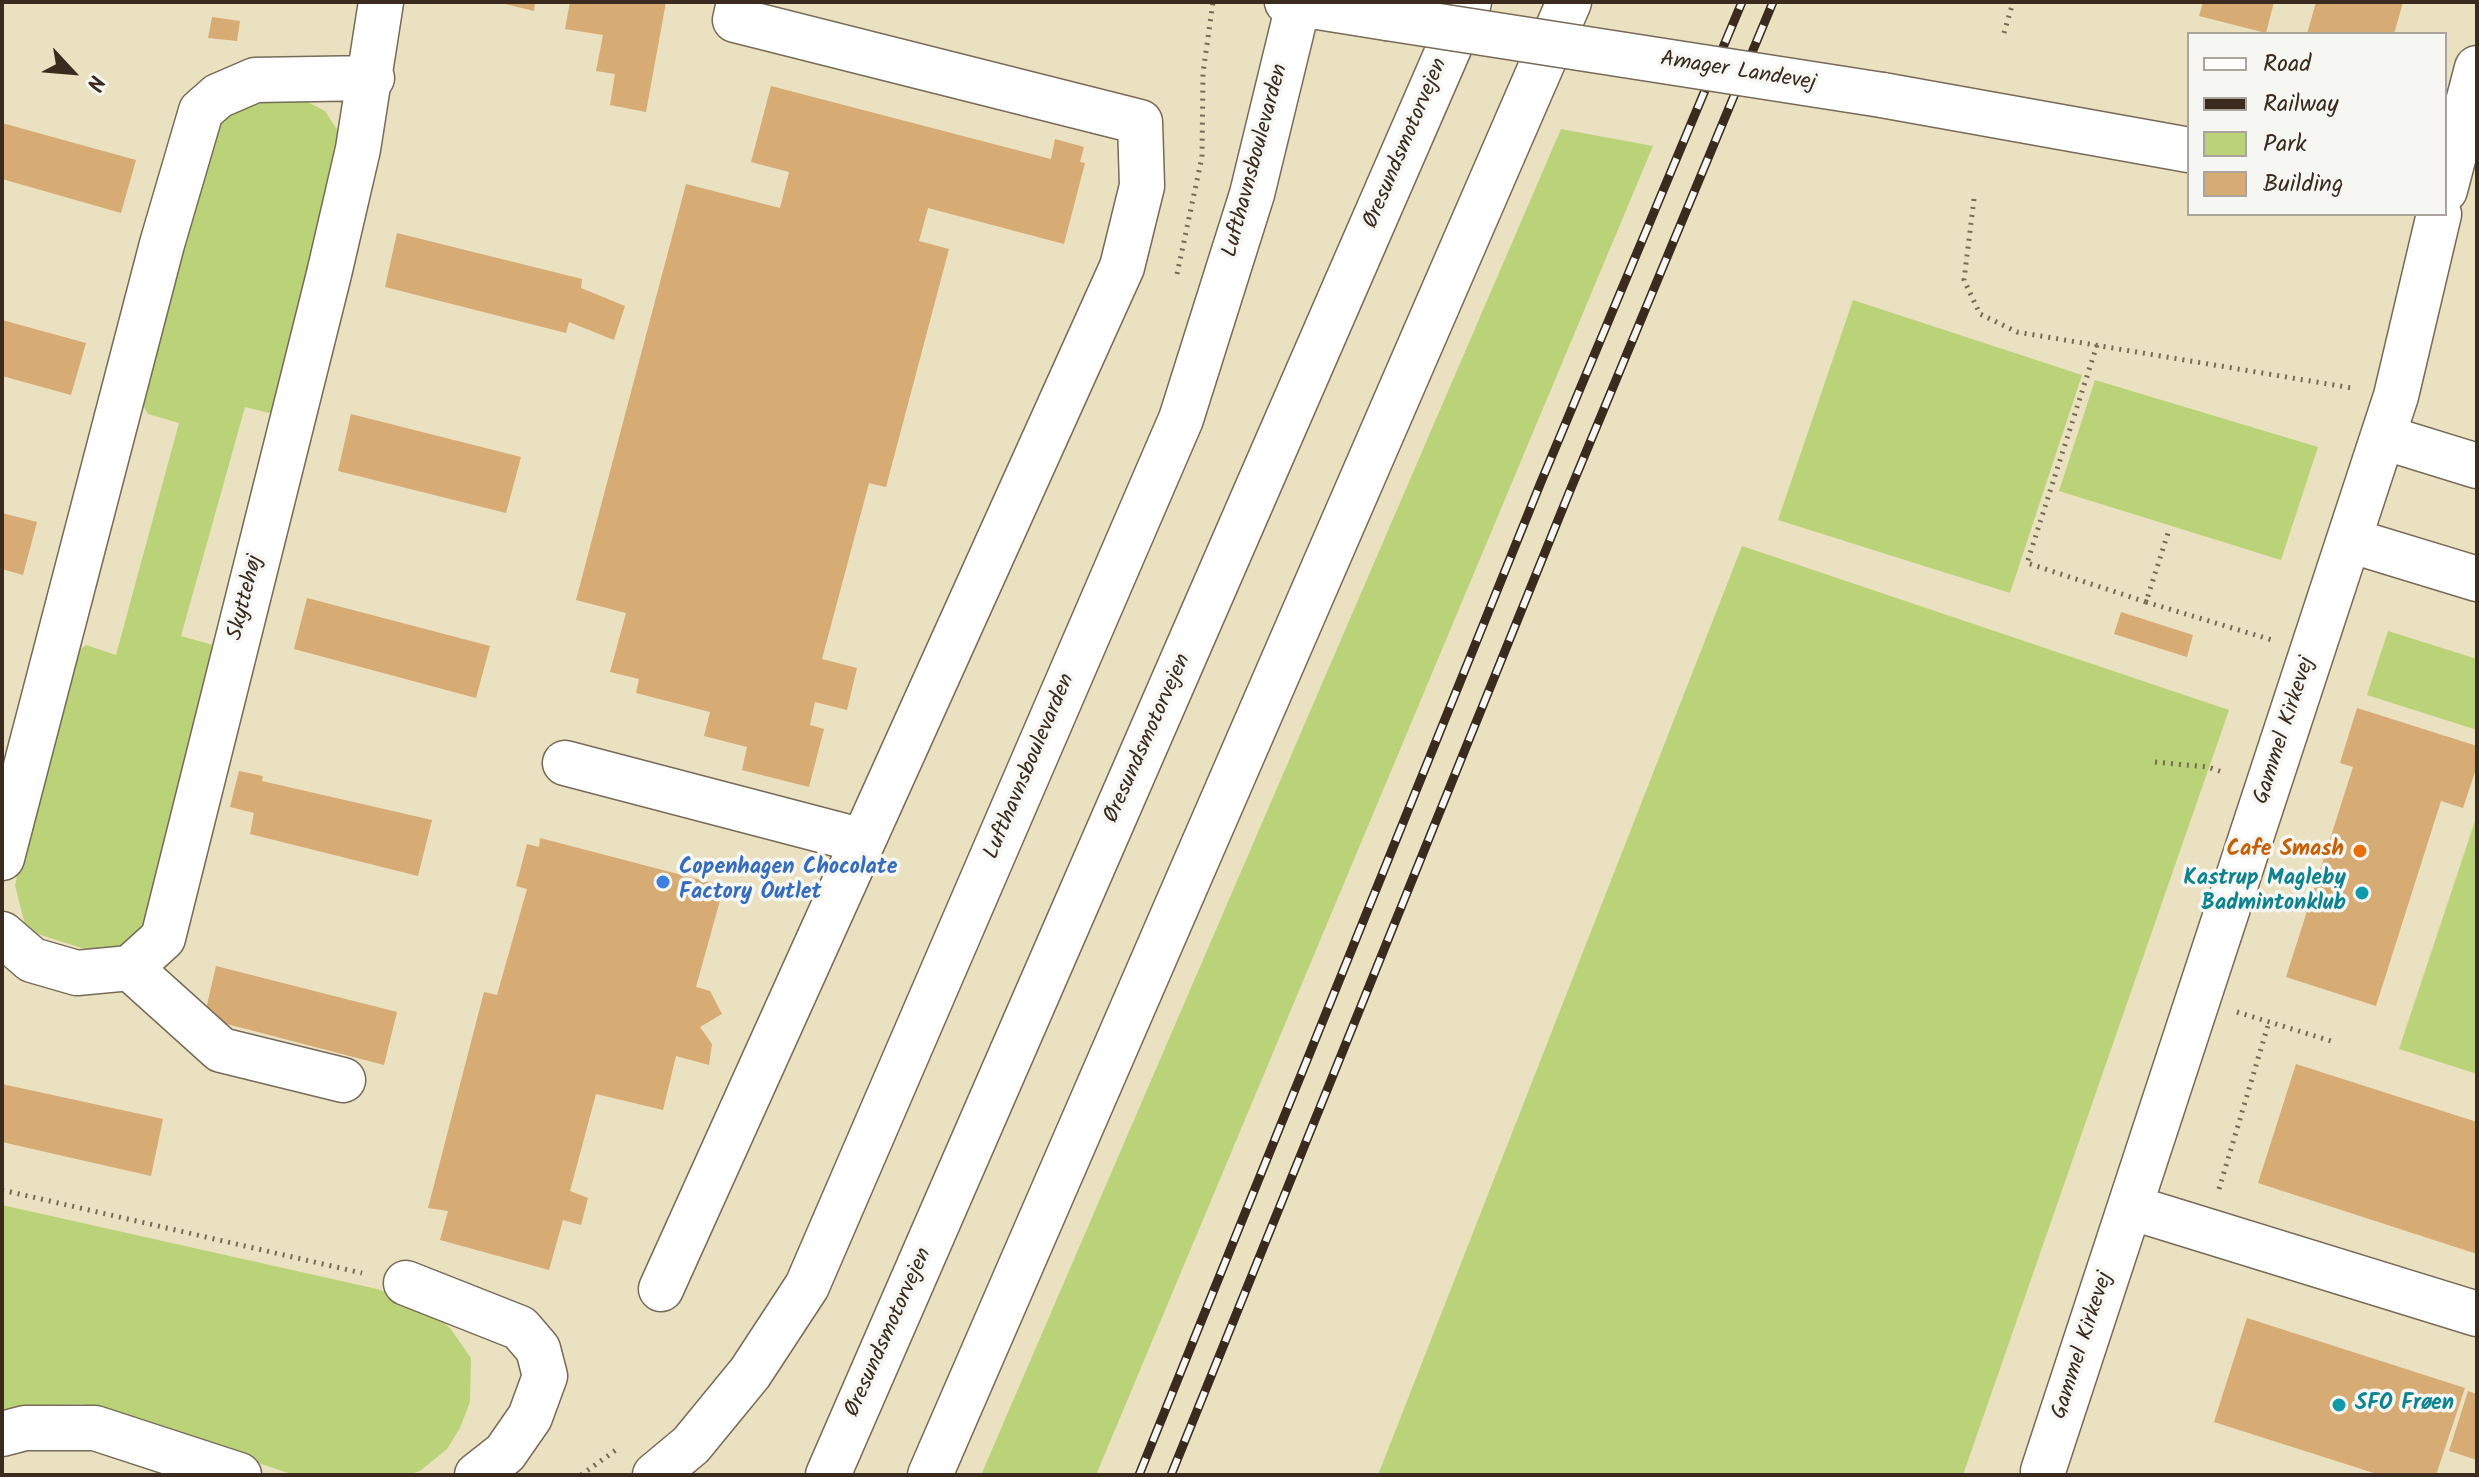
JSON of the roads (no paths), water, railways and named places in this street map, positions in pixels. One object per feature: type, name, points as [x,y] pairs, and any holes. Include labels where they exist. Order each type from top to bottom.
[{"type":"main road","name":"Skyttehøj","points":[[130,968],[163,938],[329,274],[372,78],[381,2]]},
{"type":"main road","points":[[661,1289],[1122,267],[1142,186],[1140,122],[735,20],[739,2]]},
{"type":"main road","name":"Øresundsmotorvejen","points":[[828,1475],[1469,2]]},
{"type":"main road","points":[[930,1475],[1569,2]]},
{"type":"main road","name":"Amager Landevej","points":[[1292,3],[1882,95],[2187,150]]},
{"type":"main road","name":"Lufthavnsboulevarden","points":[[642,1458],[691,1445],[750,1373],[807,1286],[1181,419],[1252,194],[1292,3]]},
{"type":"main road","points":[[2447,182],[2477,68]]},
{"type":"main road","points":[[2,858],[162,244],[201,111],[218,96],[255,80],[372,78]]},
{"type":"main road","points":[[2447,196],[2477,202]]},
{"type":"main road","name":"Gammel Kirkevej","points":[[2043,1471],[2396,396],[2439,216]]},
{"type":"main road","points":[[2383,437],[2477,466]]},
{"type":"main road","points":[[2349,540],[2477,579]]},
{"type":"main road","points":[[565,763],[863,841]]},
{"type":"main road","points":[[2,934],[32,960],[77,973],[130,968],[221,1050],[343,1080]]},
{"type":"main road","points":[[2130,1207],[2477,1314]]},
{"type":"main road","points":[[406,1283],[520,1328],[538,1349],[545,1376],[530,1417],[505,1453],[477,1475]]},
{"type":"main road","points":[[2,1434],[25,1428],[95,1428],[239,1475]]},
{"type":"railway","points":[[1139,1475],[1541,482],[1742,2]]},
{"type":"railway","points":[[1171,1475],[1569,493],[1773,2]]},
{"type":"place","name":"Cafe Smash","points":[[2360,851]]},
{"type":"place","name":"Copenhagen Chocolate Factory Outlet","points":[[663,882]]},
{"type":"place","name":"Kastrup Magleby Badmintonklub","points":[[2362,893]]},
{"type":"place","name":"SFO Frøen","points":[[2339,1405]]}]
